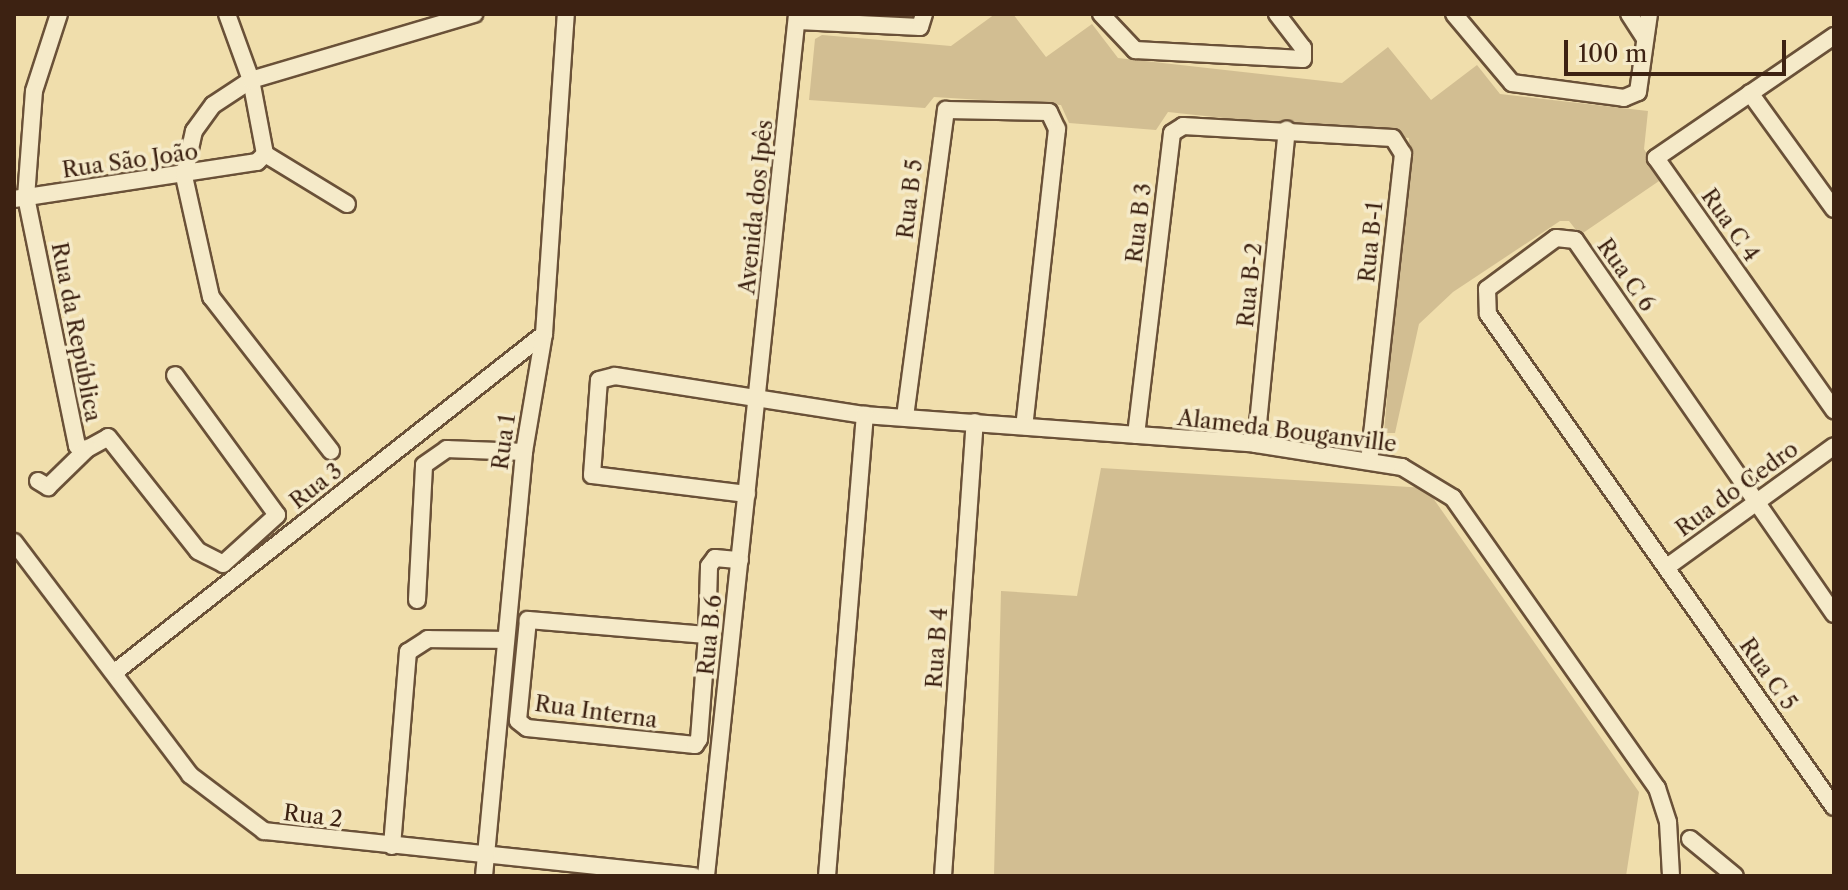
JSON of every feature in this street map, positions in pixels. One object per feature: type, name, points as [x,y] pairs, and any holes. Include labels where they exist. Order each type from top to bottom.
[{"type":"street","name":"Rua da República","points":[[57,14],[34,91],[20,198],[77,446],[88,448],[112,440],[210,562],[223,564],[276,519],[175,375]]},
{"type":"street","points":[[227,14],[251,80],[265,154],[347,204]]},
{"type":"street","points":[[331,451],[222,318],[184,176],[203,116],[251,80],[474,14]]},
{"type":"street","name":"Rua 1","points":[[484,876],[524,452],[544,334],[566,14]]},
{"type":"street","points":[[797,18],[920,27],[924,14]]},
{"type":"street","points":[[1101,14],[1135,50],[1298,62],[1303,48],[1277,14]]},
{"type":"street","points":[[1454,14],[1512,83],[1624,98],[1638,92],[1649,14]]},
{"type":"street","points":[[1629,14],[1644,37]]},
{"type":"street","name":"Avenida dos Ipês","points":[[759,398],[797,18]]},
{"type":"street","points":[[1834,36],[1750,93],[1834,209]]},
{"type":"street","name":"Rua C 4","points":[[1750,93],[1656,158],[1834,410]]},
{"type":"street","name":"Rua B 5","points":[[905,417],[946,110],[1049,112],[1057,129],[1024,426]]},
{"type":"street","name":"Rua B 3","points":[[1136,435],[1172,133],[1183,126],[1287,130]]},
{"type":"street","name":"Rua B-2","points":[[1256,444],[1287,130]]},
{"type":"street","name":"Rua B-1","points":[[1287,130],[1393,138],[1401,147],[1369,460]]},
{"type":"street","name":"Rua São João","points":[[20,198],[251,166],[265,154]]},
{"type":"street","name":"Rua C 6","points":[[1667,567],[1484,306],[1487,289],[1556,238],[1575,240],[1756,502]]},
{"type":"street","name":"Rua 3","points":[[115,672],[544,334]]},
{"type":"street","name":"Alameda Bouganville","points":[[747,494],[592,475],[593,389],[615,376],[865,415],[1256,444],[1402,467],[1453,498],[1657,788],[1668,822],[1671,876]]},
{"type":"street","name":"Rua B 6","points":[[706,876],[759,398]]},
{"type":"street","points":[[827,876],[865,415]]},
{"type":"street","name":"Rua B 4","points":[[943,876],[975,422]]},
{"type":"street","name":"Rua do Cedro","points":[[1667,567],[1834,446]]},
{"type":"street","points":[[38,481],[48,487],[88,448]]},
{"type":"street","points":[[417,600],[424,465],[447,449],[524,452]]},
{"type":"street","points":[[1756,502],[1834,614]]},
{"type":"street","name":"Rua 2","points":[[14,542],[190,775],[245,822],[288,839],[486,852],[694,876]]},
{"type":"street","name":"Rua Interna","points":[[707,635],[528,620],[518,721],[527,728],[695,745],[707,635],[711,561],[740,560]]},
{"type":"street","name":"Rua C 5","points":[[1667,567],[1834,807]]},
{"type":"street","points":[[392,846],[408,652],[428,639],[506,640]]},
{"type":"street","points":[[1690,839],[1735,876]]},
{"type":"shaded area","points":[[995,14],[1013,14],[1046,57],[1092,24],[1118,58],[1342,83],[1388,47],[1431,100],[1477,65],[1500,94],[1648,111],[1644,149],[1662,179],[1580,235],[1569,221],[1560,221],[1453,292],[1419,324],[1395,433],[1384,433],[1409,138],[1168,112],[1156,130],[1069,123],[1061,105],[934,97],[925,108],[809,100],[815,39],[822,35],[951,46]]},
{"type":"shaded area","points":[[1101,468],[1426,488],[1639,792],[1626,876],[994,876],[1001,591],[1077,596]]}]
